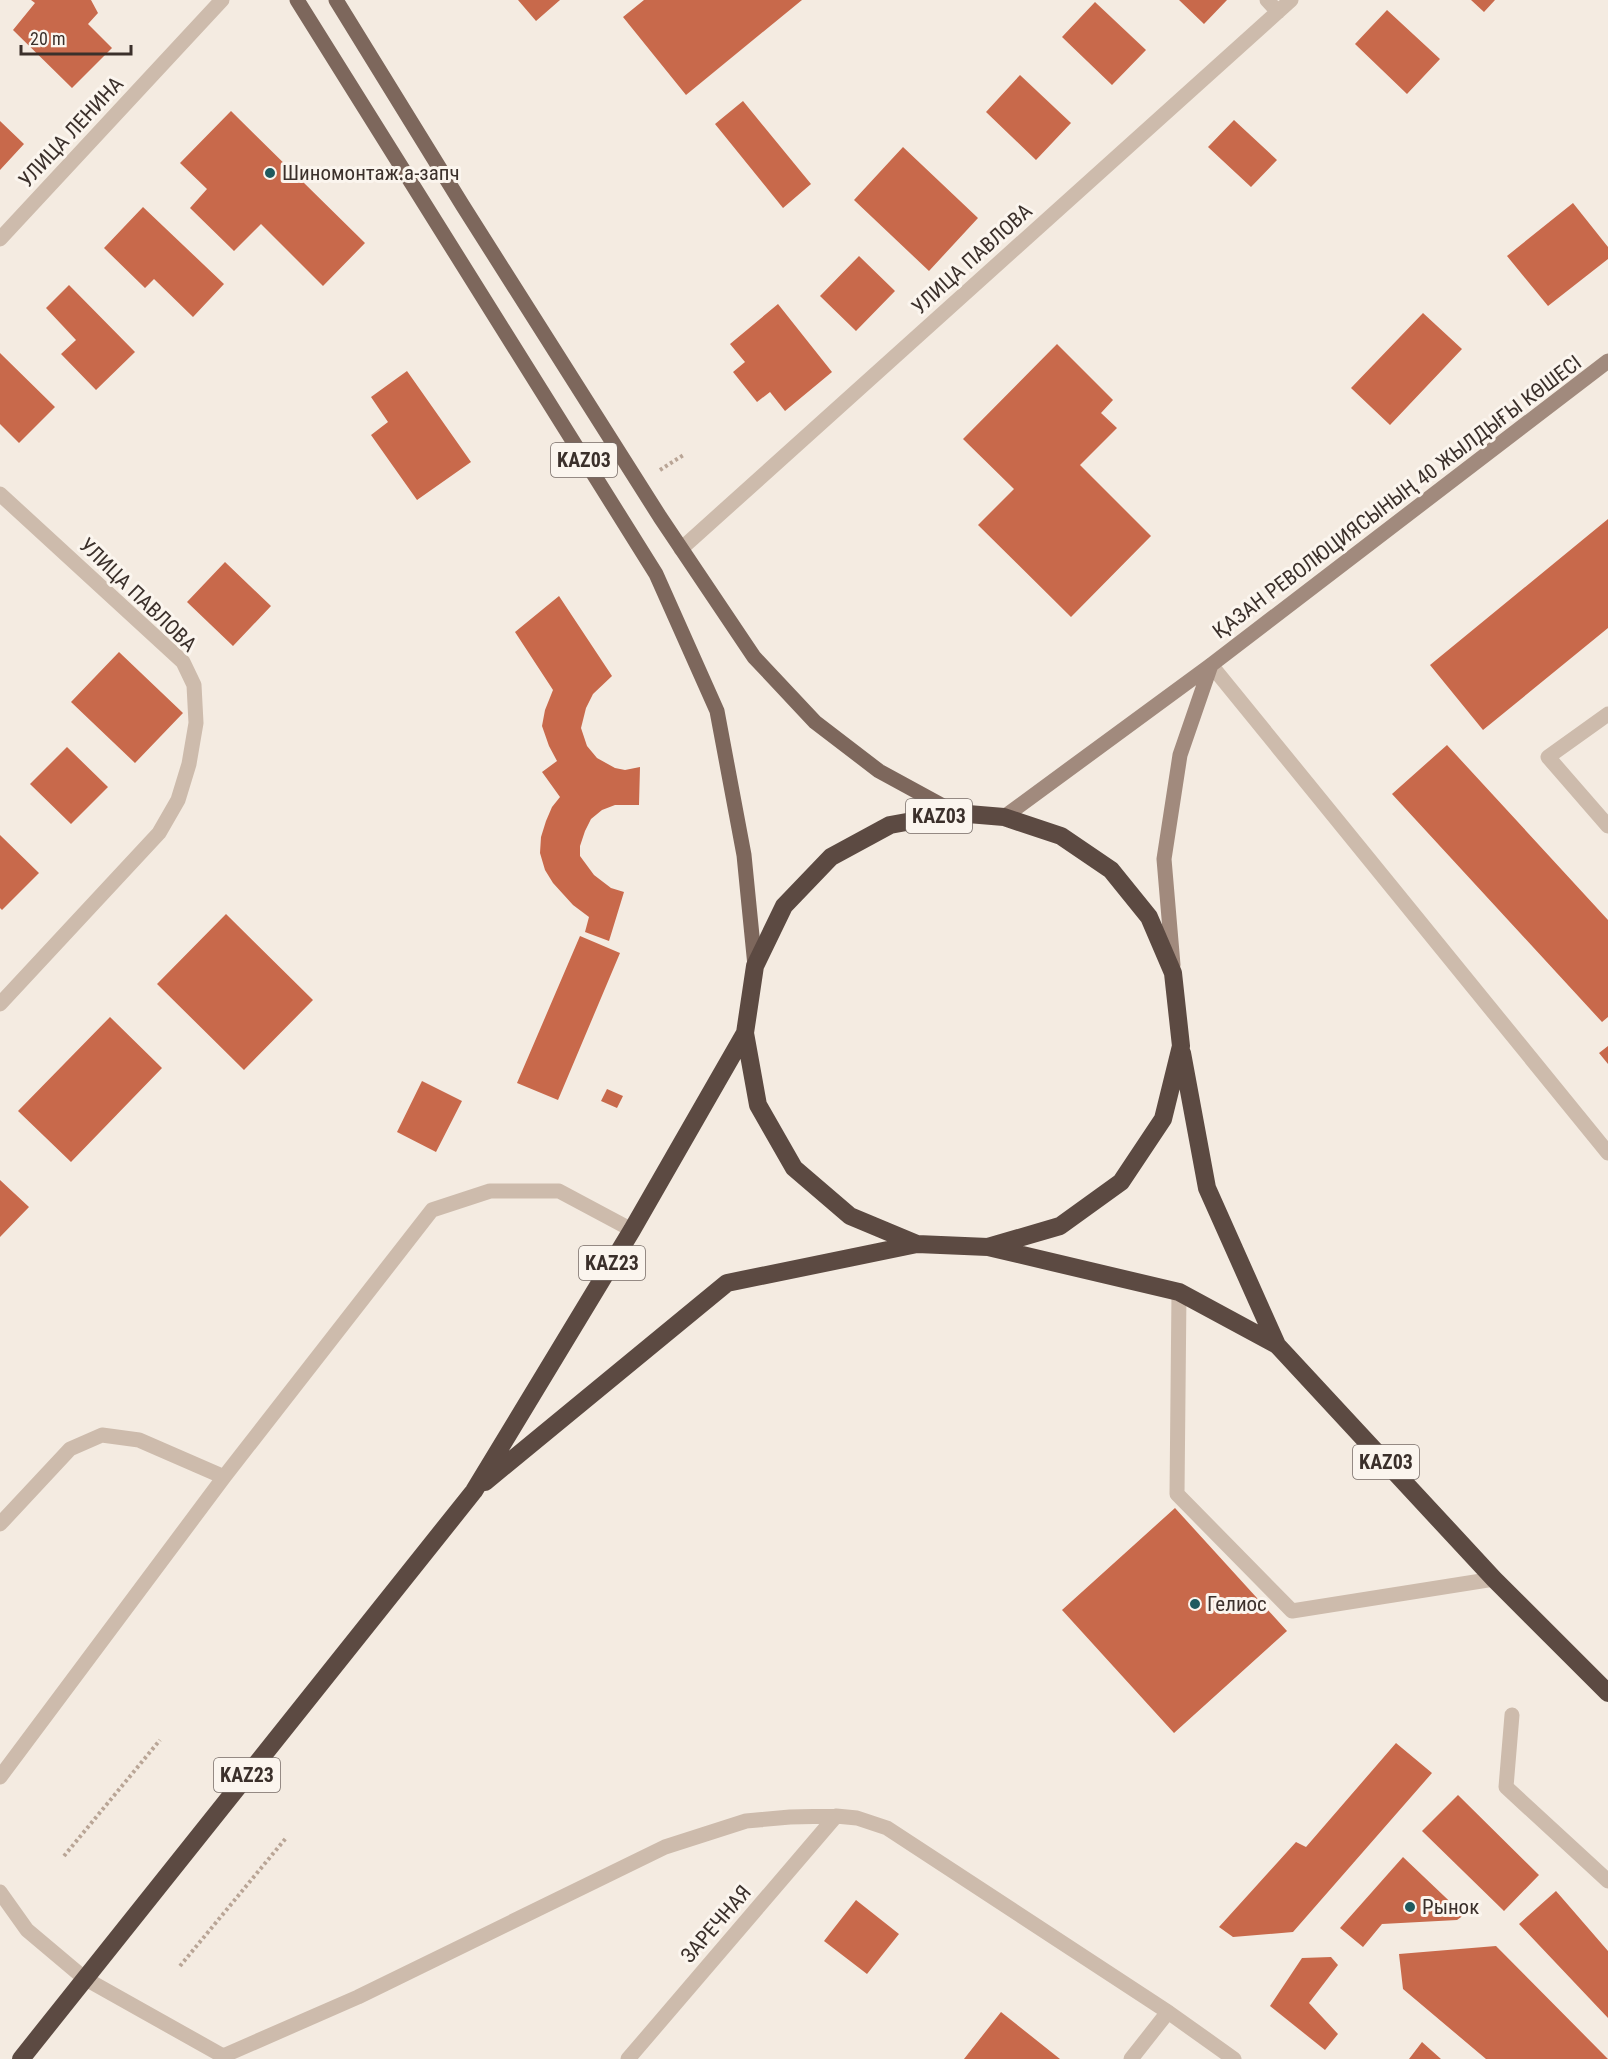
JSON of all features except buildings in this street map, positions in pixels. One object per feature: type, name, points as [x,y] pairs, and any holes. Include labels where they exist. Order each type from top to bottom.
[{"type":"highway","name":"KАZ03","points":[[1277,1345],[1207,1188],[1181,1046],[1173,973],[1149,917],[1111,870],[1061,836],[1004,817],[956,813],[890,825],[831,857],[784,906],[755,966],[745,1033],[758,1105],[794,1168],[850,1216],[917,1244],[988,1247],[1179,1292],[1277,1345],[1494,1579],[1608,1693]]},
{"type":"highway","name":"KAZ23","points":[[21,2059],[474,1491],[632,1230],[745,1033]]},
{"type":"highway","name":"KАZ03","points":[[988,1247],[1060,1226],[1121,1182],[1163,1119],[1181,1046]]},
{"type":"highway","name":"KAZ23","points":[[474,1491],[726,1283],[917,1244]]},
{"type":"main road","name":"KАZ03","points":[[297,0],[656,574],[717,711],[744,855],[755,966]]},
{"type":"main road","name":"KАZ03","points":[[336,0],[463,206],[681,549],[754,657],[815,722],[879,771],[956,813]]},
{"type":"street","name":"УЛИЦА ЛЕНИНА","points":[[0,239],[222,0]]},
{"type":"street","points":[[1267,0],[1278,12]]},
{"type":"street","name":"УЛИЦА ПАВЛОВА","points":[[681,549],[1292,0]]},
{"type":"street","name":"ҚАЗАН РЕВОЛЮЦИЯСЫНЫҢ 40 ЖЫЛДЫҒЫ КӨШЕСІ","points":[[1004,817],[1211,665],[1608,362]]},
{"type":"street","name":"УЛИЦА ПАВЛОВА","points":[[0,494],[183,662],[194,685],[196,723],[189,764],[178,800],[159,833],[0,1004]]},
{"type":"street","points":[[1173,973],[1164,859],[1180,755],[1211,665]]},
{"type":"street","points":[[1211,665],[1608,1153]]},
{"type":"street","points":[[1608,714],[1548,757],[1608,826]]},
{"type":"street","points":[[0,1777],[224,1477],[432,1210],[490,1191],[560,1191],[632,1230]]},
{"type":"street","points":[[1179,1292],[1177,1494],[1292,1611],[1494,1579]]},
{"type":"street","points":[[0,1524],[70,1449],[102,1435],[139,1440],[224,1477]]},
{"type":"street","points":[[1512,1715],[1506,1786],[1608,1881]]},
{"type":"street","points":[[0,1892],[27,1930],[84,1978],[225,2058],[358,1997],[665,1847],[746,1821],[836,1816],[857,1818],[887,1828],[1168,2012],[1234,2059]]},
{"type":"street","name":"ЗАРЕЧНАЯ","points":[[628,2059],[836,1816]]},
{"type":"street","points":[[1131,2059],[1168,2012]]},
{"type":"path","points":[[64,1856],[160,1740]]},
{"type":"path","points":[[180,1966],[286,1838]]},
{"type":"place","name":"Шиномонтаж.а-запч","points":[[270,173]]},
{"type":"place","name":"Гелиос","points":[[1195,1604]]},
{"type":"place","name":"Рынок","points":[[1410,1907]]}]
